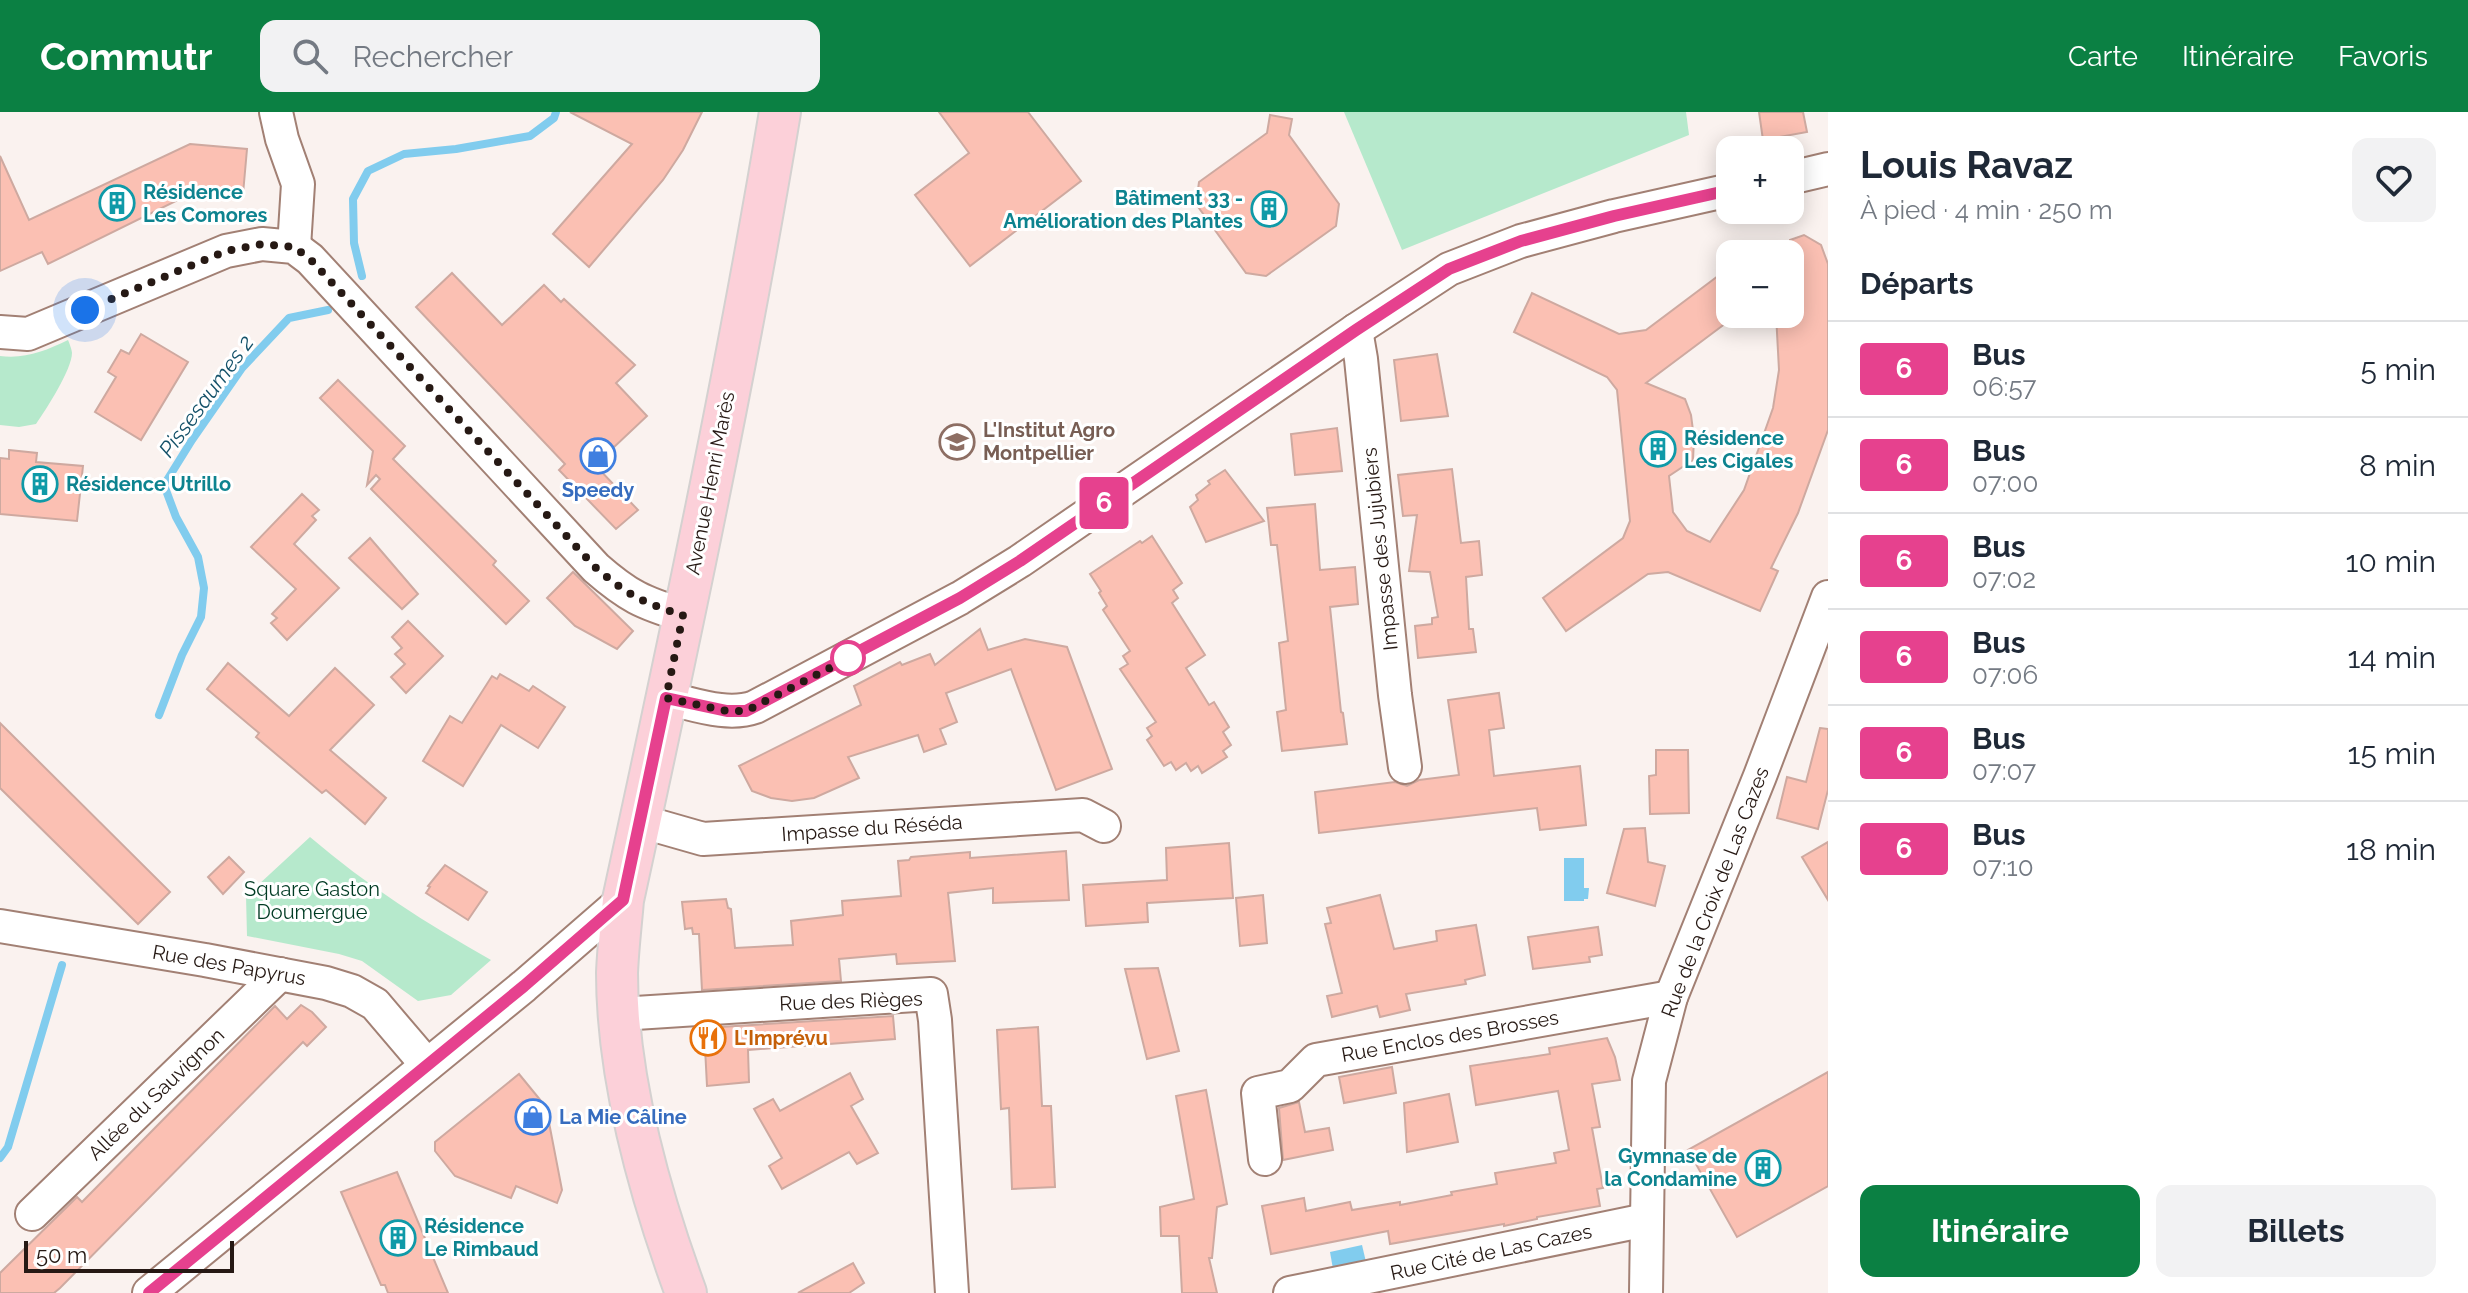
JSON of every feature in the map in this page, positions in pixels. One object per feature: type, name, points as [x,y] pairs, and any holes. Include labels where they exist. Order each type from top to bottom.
[{"type":"main road","name":"Avenue Henri Marès","points":[[686,1293],[657,1206],[634,1120],[617,974],[623,900],[760,230],[780,112]]},
{"type":"street","points":[[276,112],[298,184],[294,247]]},
{"type":"street","points":[[1804,175],[1828,169]]},
{"type":"street","points":[[666,698],[727,711],[746,711],[960,598],[1020,561],[1449,269],[1521,241],[1716,193]]},
{"type":"street","points":[[0,332],[28,334],[226,251],[262,244],[294,247],[310,259],[596,568],[625,593],[683,615]]},
{"type":"street","name":"Impasse des Jujubiers","points":[[1356,330],[1405,767]]},
{"type":"street","name":"Rue de la Croix de Las Cazes","points":[[1646,1293],[1649,1081],[1671,997],[1828,597]]},
{"type":"street","name":"Impasse du Réséda","points":[[640,821],[703,839],[1083,815],[1104,826]]},
{"type":"street","points":[[149,1293],[530,981],[623,900]]},
{"type":"street","name":"Rue des Papyrus","points":[[0,926],[280,974],[352,991],[375,1004],[427,1065]]},
{"type":"street","name":"Allée du Sauvignon","points":[[32,1214],[280,974]]},
{"type":"street","name":"Rue des Rièges","points":[[620,1014],[931,994],[952,1293]]},
{"type":"street","name":"Rue Enclos des Brosses","points":[[1265,1159],[1258,1093],[1290,1086],[1316,1060],[1671,997]]},
{"type":"street","name":"Rue Cité de Las Cazes","points":[[1290,1293],[1646,1220]]},
{"type":"green space","points":[[1344,112],[1686,112],[1689,135],[1402,250]]},
{"type":"green space","points":[[68,340],[72,353],[68,369],[36,424],[19,427],[0,425],[0,356],[35,353]]},
{"type":"green space","name":"Square Gaston Doumergue","points":[[310,837],[398,903],[491,960],[451,995],[418,1001],[362,961],[247,936],[246,896]]},
{"type":"water","points":[[1564,858],[1584,858],[1584,888],[1589,888],[1588,899],[1564,901]]},
{"type":"water","points":[[1362,1245],[1366,1262],[1333,1269],[1330,1252]]},
{"type":"building","points":[[570,112],[702,112],[683,150],[663,180],[589,267],[553,234],[632,144]]},
{"type":"building","points":[[939,112],[1028,112],[1081,181],[970,266],[915,195],[969,153]]},
{"type":"building","points":[[1759,112],[1803,112],[1807,132],[1762,136]]},
{"type":"building","name":"Bâtiment 33 - Amélioration des Plantes","points":[[1270,115],[1292,119],[1289,135],[1339,204],[1336,226],[1266,276],[1246,273],[1196,204],[1199,182],[1267,133]]},
{"type":"building","name":"Résidence Les Comores","points":[[190,144],[247,149],[243,194],[198,190],[48,264],[42,252],[0,271],[0,156],[29,220]]},
{"type":"building","name":"Résidence Les Cigales","points":[[1804,235],[1821,245],[1828,264],[1828,430],[1798,513],[1771,568],[1778,571],[1760,611],[1668,572],[1648,574],[1566,631],[1543,598],[1623,538],[1630,521],[1617,390],[1607,377],[1514,332],[1532,293],[1619,334],[1646,330],[1716,278],[1716,328],[1719,328],[1646,383],[1685,399],[1691,415],[1693,460],[1669,476],[1673,512],[1687,531],[1710,542],[1744,490],[1773,408],[1779,370],[1777,328],[1804,328],[1804,240],[1790,240]]},
{"type":"building","points":[[452,273],[502,325],[544,285],[561,302],[564,299],[635,365],[616,383],[647,416],[595,465],[638,510],[616,529],[559,470],[565,464],[416,307]]},
{"type":"building","points":[[141,334],[188,362],[141,440],[95,412],[116,377],[108,372],[121,350],[129,354]]},
{"type":"building","points":[[1437,354],[1448,416],[1401,421],[1394,360]]},
{"type":"building","points":[[338,380],[405,446],[393,459],[496,561],[493,565],[529,601],[506,624],[371,489],[380,479],[376,475],[367,485],[373,451],[320,398]]},
{"type":"building","points":[[1337,428],[1342,471],[1295,475],[1291,434]]},
{"type":"building","name":"Résidence Utrillo","points":[[9,450],[37,453],[36,462],[83,466],[77,521],[0,514],[0,458],[9,459]]},
{"type":"building","points":[[1452,469],[1461,543],[1479,541],[1482,575],[1466,577],[1469,629],[1473,629],[1476,652],[1418,658],[1415,626],[1432,624],[1432,618],[1438,617],[1430,572],[1409,571],[1417,515],[1403,516],[1398,475]]},
{"type":"building","points":[[1225,470],[1264,521],[1206,542],[1190,507],[1198,500],[1196,495],[1210,484],[1208,481]]},
{"type":"building","points":[[302,494],[319,510],[312,516],[316,520],[294,544],[339,588],[287,640],[271,623],[277,618],[272,614],[296,589],[251,547]]},
{"type":"building","points":[[1315,504],[1320,570],[1355,567],[1358,604],[1330,607],[1347,744],[1282,751],[1277,712],[1286,710],[1279,643],[1288,641],[1277,545],[1271,545],[1267,508]]},
{"type":"building","points":[[1152,536],[1182,583],[1173,590],[1178,598],[1172,603],[1205,655],[1186,668],[1209,705],[1214,702],[1229,727],[1223,732],[1231,745],[1223,751],[1227,757],[1202,773],[1198,766],[1191,771],[1186,763],[1176,770],[1171,762],[1164,766],[1147,740],[1152,736],[1147,728],[1156,722],[1120,669],[1128,664],[1123,656],[1130,651],[1103,610],[1107,606],[1090,574]]},
{"type":"building","points":[[370,538],[418,594],[402,609],[349,558]]},
{"type":"building","points":[[573,572],[633,631],[617,649],[575,626],[547,598]]},
{"type":"building","points":[[408,621],[443,656],[406,693],[391,677],[405,664],[395,654],[402,648],[392,637]]},
{"type":"building","points":[[980,629],[988,650],[1025,639],[1067,647],[1112,769],[1056,790],[1011,669],[946,693],[957,722],[940,729],[946,744],[924,752],[918,735],[848,757],[859,778],[814,798],[792,801],[752,791],[739,766],[861,705],[854,686],[900,662],[902,665],[930,654],[935,665]]},
{"type":"building","points":[[228,663],[289,716],[335,668],[374,705],[330,750],[386,798],[365,824],[326,790],[322,793],[256,737],[259,733],[207,689]]},
{"type":"building","points":[[500,674],[529,691],[533,686],[565,707],[538,748],[501,725],[463,786],[423,761],[450,716],[462,723],[492,676],[497,679]]},
{"type":"building","points":[[1499,693],[1504,728],[1489,730],[1494,776],[1580,766],[1586,825],[1540,830],[1537,808],[1319,833],[1315,792],[1395,782],[1407,786],[1419,780],[1459,775],[1448,700]]},
{"type":"building","points":[[0,723],[170,892],[138,924],[0,788]]},
{"type":"building","points":[[1820,728],[1828,729],[1828,790],[1818,829],[1777,818],[1787,777],[1806,782]]},
{"type":"building","points":[[1656,750],[1688,750],[1689,813],[1650,814],[1649,776],[1656,775]]},
{"type":"building","points":[[1645,828],[1648,862],[1665,866],[1655,906],[1607,893],[1624,829]]},
{"type":"building","points":[[1828,842],[1828,900],[1802,857]]},
{"type":"building","points":[[1229,843],[1233,898],[1147,903],[1148,922],[1086,926],[1083,885],[1167,880],[1166,848]]},
{"type":"building","points":[[1066,851],[1069,900],[993,903],[993,888],[948,893],[955,961],[897,964],[896,954],[839,959],[841,981],[702,990],[699,934],[693,934],[692,928],[685,929],[682,902],[726,899],[731,909],[735,948],[793,945],[791,921],[843,915],[842,901],[901,896],[898,861],[970,852],[970,858]]},
{"type":"building","points":[[229,857],[244,872],[223,894],[208,877]]},
{"type":"building","points":[[445,865],[487,892],[468,920],[426,893]]},
{"type":"building","points":[[1263,895],[1267,943],[1240,946],[1236,898]]},
{"type":"building","points":[[1380,895],[1394,949],[1437,941],[1436,931],[1476,925],[1485,975],[1465,980],[1466,984],[1406,994],[1410,1010],[1380,1017],[1377,1006],[1332,1017],[1327,996],[1342,993],[1325,924],[1331,923],[1327,908]]},
{"type":"building","points":[[1598,927],[1602,955],[1589,957],[1590,962],[1533,969],[1528,937]]},
{"type":"building","points":[[1158,968],[1179,1051],[1147,1059],[1125,969]]},
{"type":"building","points":[[301,1005],[326,1027],[307,1046],[303,1042],[60,1288],[54,1293],[0,1293],[0,1273],[77,1197],[82,1202],[275,1006],[287,1019]]},
{"type":"building","points":[[893,1016],[895,1039],[748,1050],[749,1082],[707,1086],[704,1028]]},
{"type":"building","points":[[1038,1027],[1042,1106],[1051,1106],[1055,1187],[1012,1189],[1009,1108],[1001,1109],[997,1030]]},
{"type":"building","points":[[1607,1038],[1620,1080],[1592,1084],[1600,1127],[1592,1128],[1603,1188],[1597,1189],[1600,1206],[1504,1226],[1390,1244],[1388,1231],[1271,1254],[1262,1206],[1304,1198],[1306,1211],[1350,1202],[1352,1210],[1400,1202],[1400,1205],[1497,1184],[1495,1173],[1556,1163],[1554,1153],[1569,1150],[1558,1091],[1476,1105],[1470,1066],[1550,1054],[1549,1048]]},
{"type":"building","points":[[1392,1067],[1396,1093],[1344,1103],[1339,1077]]},
{"type":"building","name":"Gymnase de la Condamine","points":[[1828,1072],[1828,1186],[1737,1237],[1688,1150]]},
{"type":"building","points":[[850,1073],[863,1099],[851,1106],[878,1153],[857,1164],[849,1152],[782,1189],[769,1166],[782,1158],[754,1109],[773,1099],[780,1111]]},
{"type":"building","points":[[519,1074],[546,1107],[562,1190],[557,1203],[516,1186],[511,1198],[455,1176],[435,1151],[435,1142]]},
{"type":"building","points":[[1206,1090],[1227,1204],[1217,1207],[1212,1258],[1209,1258],[1217,1293],[1182,1293],[1179,1236],[1161,1236],[1160,1207],[1194,1199],[1176,1096]]},
{"type":"building","points":[[1449,1094],[1458,1142],[1407,1152],[1404,1103]]},
{"type":"building","points":[[1299,1102],[1305,1132],[1329,1128],[1333,1150],[1283,1160],[1279,1108]]},
{"type":"building","name":"Résidence Le Rimbaud","points":[[397,1172],[448,1293],[388,1293],[385,1285],[381,1285],[341,1192]]},
{"type":"building","points":[[853,1263],[864,1283],[849,1293],[798,1293]]},
{"type":"waterway","name":"Pissesaumes 2","points":[[362,276],[354,243],[353,199],[368,171],[404,154],[456,149],[530,136],[554,118],[556,112]]},
{"type":"waterway","name":"Pissesaumes 2","points":[[159,715],[182,655],[201,617],[204,588],[198,557],[176,517],[164,485],[242,368],[289,318],[328,310]]},
{"type":"waterway","name":"Pissesaumes 2","points":[[0,1158],[8,1147],[62,965]]},
{"type":"bus line","name":"6","points":[[149,1293],[524,986],[623,900],[666,698],[727,711],[746,711],[960,598],[1020,561],[1449,269],[1521,241],[1716,193]]},
{"type":"place","name":"Résidence Les Comores","points":[[117,203]]},
{"type":"place","name":"Bâtiment 33 - Amélioration des Plantes","points":[[1269,209]]},
{"type":"place","name":"L'Institut Agro Montpellier","points":[[957,442]]},
{"type":"place","name":"Résidence Les Cigales","points":[[1658,449]]},
{"type":"place","name":"Speedy","points":[[598,456]]},
{"type":"place","name":"Résidence Utrillo","points":[[40,484]]},
{"type":"place","name":"L'Imprévu","points":[[708,1038]]},
{"type":"place","name":"La Mie Câline","points":[[533,1117]]},
{"type":"place","name":"Gymnase de la Condamine","points":[[1763,1168]]},
{"type":"place","name":"Résidence Le Rimbaud","points":[[398,1238]]},
{"type":"route","points":[[85,310],[226,251],[262,244],[294,247],[310,259],[596,568],[625,593],[683,615],[666,698],[727,711],[746,711],[851,657],[848,658]]}]
